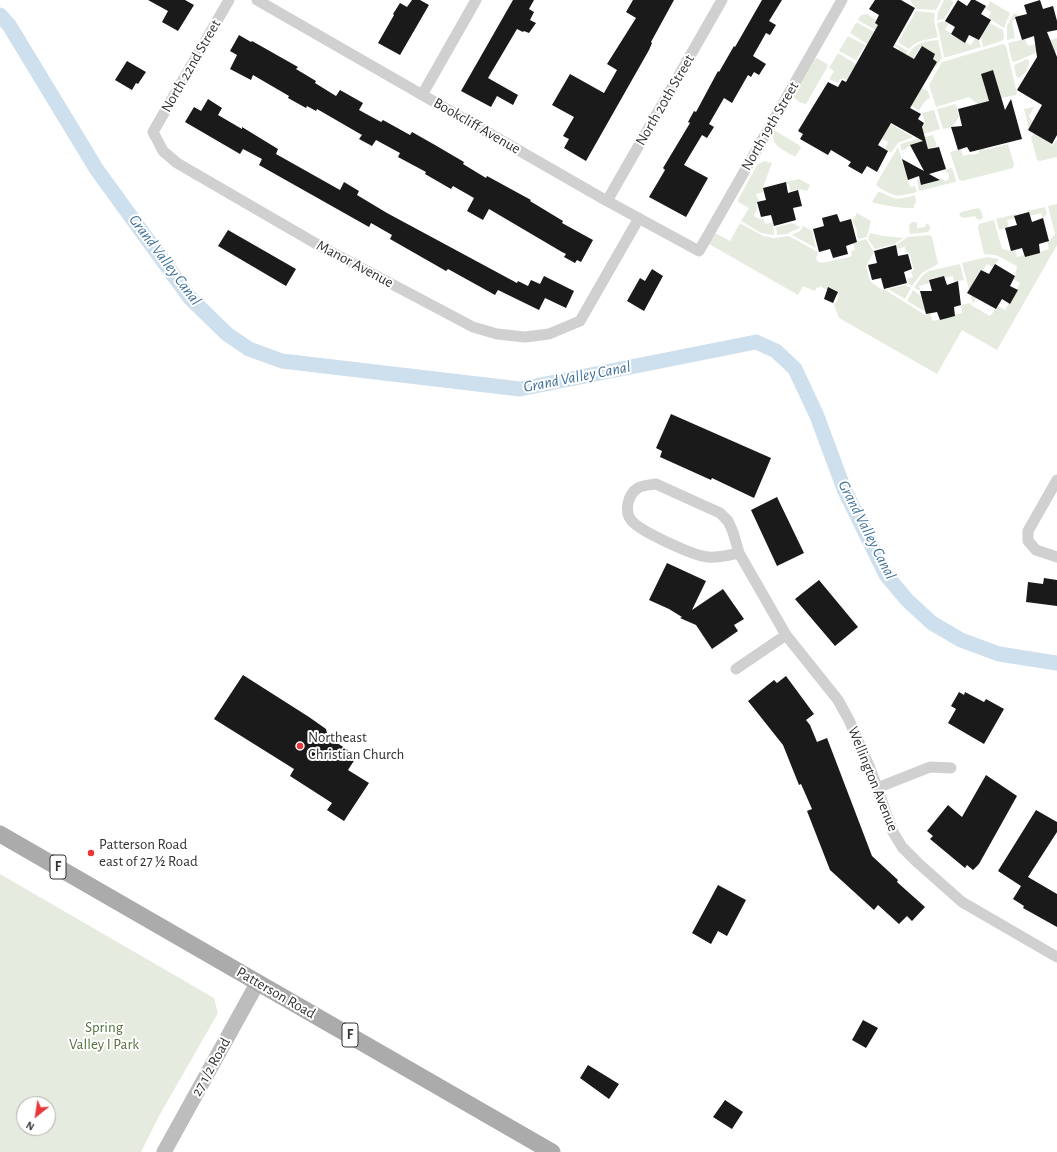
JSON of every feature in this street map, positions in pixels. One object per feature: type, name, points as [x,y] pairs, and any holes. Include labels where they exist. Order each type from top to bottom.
[{"type":"main road","name":"Patterson Road","points":[[0,834],[552,1152]]},
{"type":"main road","name":"27 1/2 Road","points":[[164,1152],[258,982]]},
{"type":"street","name":"North 22nd Street","points":[[153,132],[230,0]]},
{"type":"street","name":"Bookcliff Avenue","points":[[257,0],[607,201],[699,251]]},
{"type":"street","points":[[422,95],[476,0]]},
{"type":"street","name":"North 20th Street","points":[[607,201],[722,0]]},
{"type":"street","name":"North 19th Street","points":[[699,251],[842,0]]},
{"type":"street","name":"Manor Avenue","points":[[153,132],[163,151],[177,163],[320,246],[473,327],[497,334],[525,337],[549,334],[580,321],[639,218]]},
{"type":"street","points":[[1057,480],[1028,531],[1028,541],[1036,550],[1057,557]]},
{"type":"street","name":"Wellington Avenue","points":[[739,553],[709,558],[692,554],[638,527],[630,520],[627,510],[628,500],[632,493],[638,488],[656,484],[720,513],[728,521],[739,553],[786,635],[838,700],[849,720],[893,832],[902,847],[962,902],[1057,957]]},
{"type":"street","points":[[736,669],[786,635]]},
{"type":"street","points":[[877,788],[930,767],[951,768]]},
{"type":"green space","points":[[911,0],[941,0],[936,10],[917,9]]},
{"type":"green space","points":[[944,0],[954,2],[944,19],[937,20],[938,12]]},
{"type":"green space","points":[[990,1],[1010,13],[1004,28],[988,18],[991,12],[985,8],[986,6],[988,7]]},
{"type":"green space","points":[[916,11],[935,13],[934,21],[938,37],[918,42],[909,49],[898,42]]},
{"type":"green space","points":[[1014,13],[1019,16],[1012,21],[1015,38],[1007,40],[1007,26]]},
{"type":"green space","points":[[867,14],[876,20],[875,23],[888,31],[896,41],[859,21],[858,19],[861,15]]},
{"type":"green space","points":[[946,21],[949,23],[945,30],[951,33],[951,35],[971,45],[975,38],[979,40],[981,47],[944,57],[937,23]]},
{"type":"green space","points":[[856,23],[908,51],[905,57],[897,53],[899,50],[898,48],[883,40],[867,44],[850,33]]},
{"type":"green space","points":[[990,23],[1003,30],[1004,38],[1002,41],[983,47],[981,37]]},
{"type":"green space","points":[[848,36],[865,45],[856,60],[839,51]]},
{"type":"green space","points":[[1057,38],[1057,50],[1055,55],[1042,50],[1015,62],[1012,61],[1008,43],[1025,39],[1028,46]]},
{"type":"green space","points":[[938,40],[942,58],[936,67],[937,62],[933,59],[935,54],[921,46],[897,85],[921,90],[922,88],[928,91],[930,98],[926,100],[919,110],[890,94],[905,60],[913,48],[927,41]]},
{"type":"green space","points":[[1003,44],[1006,46],[1017,93],[1016,95],[1001,98],[993,70],[981,74],[989,102],[979,105],[969,97],[936,107],[929,85],[942,62]]},
{"type":"green space","points":[[838,53],[859,66],[857,86],[843,78],[840,79],[838,83],[829,79],[834,71],[829,68]]},
{"type":"green space","points":[[817,58],[828,66],[806,104],[797,100],[793,96]]},
{"type":"green space","points":[[1027,59],[1029,61],[1028,69],[1019,78],[1016,76],[1014,66]]},
{"type":"green space","points":[[956,104],[959,117],[952,127],[943,129],[937,109]]},
{"type":"green space","points":[[1034,107],[1029,116],[1031,120],[1037,124],[1030,134],[1024,109]]},
{"type":"green space","points":[[934,110],[940,129],[917,136],[925,123],[922,113]]},
{"type":"green space","points":[[877,116],[913,137],[898,143],[891,153],[885,149],[888,142],[882,139]]},
{"type":"green space","points":[[774,130],[801,147],[796,156],[782,149],[775,143],[773,140]]},
{"type":"green space","points":[[1034,133],[1053,145],[1056,140],[1057,141],[1057,157],[1040,161],[1037,160],[1031,137]]},
{"type":"green space","points":[[933,135],[937,146],[928,149],[926,141],[907,147],[902,151],[900,145],[903,143]]},
{"type":"green space","points":[[983,144],[985,150],[1008,144],[1014,164],[1013,168],[962,181],[959,180],[950,152],[961,149],[963,156],[971,155],[979,153],[977,146]]},
{"type":"green space","points":[[898,147],[910,187],[915,186],[917,192],[905,195],[896,195],[883,190],[876,184]]},
{"type":"green space","points":[[764,161],[772,163],[763,187],[764,192],[756,194],[759,201],[756,203],[757,209],[754,215],[755,217],[764,220],[765,224],[773,222],[774,235],[761,233],[741,221],[749,208],[738,202],[757,165]]},
{"type":"green space","points":[[952,168],[956,180],[955,182],[919,191],[917,180],[920,179],[922,185],[937,181],[939,178],[946,181],[949,178],[949,174],[944,170]]},
{"type":"green space","points":[[799,179],[810,185],[807,191],[799,189],[790,191],[789,184],[786,182]]},
{"type":"green space","points":[[878,192],[897,199],[915,195],[916,203],[914,204],[914,208],[908,208],[882,205],[872,202]]},
{"type":"green space","points":[[1057,204],[1057,245],[997,350],[962,330],[937,374],[839,318],[834,305],[839,296],[837,294],[838,292],[829,288],[827,290],[820,286],[819,288],[817,287],[815,291],[803,286],[798,295],[709,244],[715,233],[730,241],[740,223],[763,236],[774,238],[789,236],[818,252],[816,258],[817,261],[821,263],[850,257],[852,255],[851,251],[855,250],[853,243],[866,239],[874,252],[866,266],[870,281],[882,290],[884,289],[925,315],[930,313],[933,321],[962,313],[961,305],[971,303],[971,305],[990,316],[998,306],[1005,310],[1009,303],[1010,304],[1020,283],[1013,279],[1017,266],[996,255],[984,254],[978,228],[979,224],[994,220],[1002,249],[1011,251],[1015,250],[1017,257],[1024,255],[1025,257],[1049,249],[1047,241],[1049,241],[1055,234],[1048,206]]},
{"type":"green space","points":[[1045,207],[1047,214],[1043,218],[1041,213],[1030,216],[1029,212],[1027,213],[1027,211]]},
{"type":"green space","points":[[978,208],[981,210],[983,218],[979,220],[975,216],[965,218],[959,215],[961,212]]},
{"type":"green space","points":[[857,213],[871,221],[867,237],[858,239],[856,228],[852,221]]},
{"type":"green space","points":[[1016,214],[1015,218],[1007,220],[1009,227],[999,230],[996,219]]},
{"type":"green space","points":[[912,222],[917,222],[917,228],[925,227],[927,223],[930,226],[930,229],[928,232],[910,234],[909,225]]},
{"type":"green space","points":[[792,223],[800,227],[787,234],[777,235],[776,227]]},
{"type":"green space","points":[[803,226],[812,231],[816,248],[792,235],[800,231]]},
{"type":"green space","points":[[870,233],[903,238],[895,244],[875,249],[868,239]]},
{"type":"green space","points":[[929,235],[932,237],[938,264],[922,273],[912,286],[908,283],[907,279],[913,277],[911,272],[914,270],[909,253],[906,252],[905,247],[897,249],[896,245],[908,237]]},
{"type":"green space","points":[[987,257],[999,259],[993,267],[987,264],[983,270],[981,270],[973,283],[972,295],[976,298],[973,304],[962,263]]},
{"type":"green space","points":[[960,264],[964,280],[954,282],[953,276],[945,278],[944,276],[929,279],[930,283],[919,286],[921,291],[914,288],[922,276],[929,271]]},
{"type":"green space","points":[[905,285],[911,288],[905,299],[888,289]]},
{"type":"green space","points":[[913,290],[921,296],[926,312],[907,301]]},
{"type":"green space","name":"Spring Valley I Park","points":[[0,874],[214,998],[218,1013],[159,1116],[141,1152],[0,1152]]},
{"type":"building","points":[[148,0],[185,0],[194,5],[178,31],[162,22],[168,11]]},
{"type":"building","points":[[412,0],[420,0],[429,5],[400,55],[378,43],[400,3],[407,7]]},
{"type":"building","points":[[513,0],[534,0],[529,9],[534,12],[530,20],[536,23],[529,33],[517,29],[488,78],[518,95],[513,105],[497,96],[491,107],[461,91]]},
{"type":"building","points":[[633,0],[674,0],[651,42],[652,43],[649,50],[586,161],[564,148],[569,139],[563,136],[574,117],[552,105],[570,74],[604,93],[617,70],[607,64],[636,18],[626,12]]},
{"type":"building","points":[[762,0],[782,0],[769,21],[776,25],[770,35],[766,33],[753,56],[766,64],[759,75],[754,72],[751,77],[748,75],[732,103],[724,98],[709,124],[714,127],[707,138],[702,135],[684,165],[708,178],[686,217],[649,197],[665,170],[663,168],[690,123],[688,122],[694,111],[696,112],[718,71],[719,72],[734,46],[735,47]]},
{"type":"building","points":[[875,0],[901,0],[915,8],[893,47],[914,59],[922,46],[935,54],[933,59],[937,62],[910,108],[921,114],[918,119],[924,123],[922,127],[928,149],[939,147],[946,169],[929,174],[940,180],[921,185],[919,176],[908,180],[902,159],[924,171],[910,145],[923,141],[891,123],[878,145],[888,151],[877,172],[867,166],[862,174],[848,166],[851,162],[831,150],[828,155],[800,139],[803,134],[798,131],[828,82],[838,87],[842,80],[846,82],[878,25],[875,23],[879,15],[869,9]]},
{"type":"building","points":[[958,0],[967,6],[971,0],[975,0],[986,6],[981,14],[991,20],[979,40],[969,35],[965,43],[951,34],[955,27],[945,21]]},
{"type":"building","points":[[1040,0],[1043,9],[1053,6],[1057,21],[1057,30],[1047,32],[1057,57],[1057,135],[1052,144],[1028,130],[1042,105],[1017,90],[1037,57],[1034,36],[1022,40],[1015,17],[1027,14],[1024,5]]},
{"type":"building","points":[[239,35],[298,67],[296,69],[316,81],[315,83],[336,96],[340,90],[363,103],[359,110],[381,122],[383,120],[410,135],[412,132],[464,162],[463,164],[486,178],[487,176],[531,200],[530,201],[563,221],[562,223],[593,240],[581,262],[577,260],[575,263],[564,257],[566,254],[489,209],[483,220],[467,211],[474,198],[453,186],[451,189],[425,174],[426,172],[398,157],[400,153],[376,140],[372,146],[359,139],[362,135],[317,109],[316,111],[307,106],[306,108],[288,98],[289,96],[253,75],[251,80],[230,69],[237,55],[230,51]]},
{"type":"building","points":[[127,61],[146,72],[132,90],[115,80]]},
{"type":"building","points":[[993,70],[1005,110],[1011,99],[1022,139],[970,152],[967,147],[958,150],[951,127],[962,126],[958,109],[989,101],[981,74]]},
{"type":"building","points":[[208,99],[222,108],[218,115],[242,129],[242,127],[278,149],[276,154],[340,190],[344,182],[359,191],[357,195],[387,213],[517,283],[518,281],[528,286],[531,280],[540,284],[544,276],[574,291],[566,308],[545,298],[539,310],[498,290],[495,295],[448,269],[446,271],[390,239],[392,235],[371,223],[369,227],[259,165],[262,159],[243,149],[240,154],[185,122],[194,107],[201,111]]},
{"type":"building","points":[[786,182],[788,193],[798,190],[802,206],[793,208],[796,220],[774,226],[771,215],[761,217],[757,202],[766,200],[763,188]]},
{"type":"building","points":[[1029,212],[1032,222],[1043,218],[1049,241],[1039,244],[1040,253],[1025,257],[1022,248],[1011,251],[1005,228],[1017,225],[1014,216]]},
{"type":"building","points":[[837,214],[840,222],[851,219],[857,242],[846,246],[848,254],[833,258],[830,249],[819,252],[813,229],[824,226],[822,218]]},
{"type":"building","points":[[228,230],[296,269],[286,286],[218,246]]},
{"type":"building","points":[[896,245],[898,256],[908,254],[912,269],[904,272],[907,283],[884,289],[881,278],[872,280],[868,265],[877,263],[874,251]]},
{"type":"building","points":[[995,264],[1015,276],[1010,286],[1018,290],[1010,304],[1002,299],[996,309],[967,293],[981,270],[989,274]]},
{"type":"building","points":[[652,269],[663,276],[644,311],[627,301],[640,278],[645,281]]},
{"type":"building","points":[[944,276],[947,285],[958,281],[961,305],[954,307],[955,316],[940,320],[937,312],[926,314],[920,291],[932,291],[929,280]]},
{"type":"building","points":[[828,287],[838,292],[833,303],[824,299]]},
{"type":"building","points":[[671,414],[771,458],[754,498],[712,478],[711,480],[660,457],[662,451],[656,448]]},
{"type":"building","points":[[777,497],[804,553],[777,566],[751,510]]},
{"type":"building","points":[[667,563],[706,581],[692,610],[723,589],[744,619],[734,625],[738,631],[712,649],[696,625],[680,618],[682,617],[669,609],[649,600]]},
{"type":"building","points":[[1044,578],[1057,580],[1057,606],[1026,602],[1028,582],[1043,584]]},
{"type":"building","points":[[819,580],[858,627],[835,646],[795,599]]},
{"type":"building","name":"Northeast Christian Church","points":[[243,675],[326,729],[328,737],[357,756],[348,770],[369,783],[344,821],[327,810],[332,803],[290,776],[294,769],[214,719]]},
{"type":"building","points":[[786,676],[814,714],[806,720],[810,725],[817,742],[827,738],[872,856],[898,880],[897,882],[925,907],[912,921],[907,916],[899,924],[878,905],[874,910],[830,870],[807,811],[812,809],[801,784],[799,785],[783,745],[748,701],[774,680],[777,683]]},
{"type":"building","points":[[959,692],[964,695],[965,692],[984,702],[986,699],[1004,709],[984,744],[948,723],[956,709],[951,706]]},
{"type":"building","points":[[986,775],[1017,796],[979,864],[973,870],[967,865],[965,868],[930,839],[933,836],[927,831],[948,805],[962,817]]},
{"type":"building","points":[[1036,810],[1057,822],[1057,832],[1028,877],[1057,894],[1057,927],[1023,908],[1024,906],[1013,899],[1021,886],[998,871]]},
{"type":"building","points":[[718,885],[746,900],[727,936],[718,931],[711,944],[692,933]]},
{"type":"building","points":[[863,1020],[878,1028],[866,1048],[852,1040]]},
{"type":"building","points":[[588,1065],[619,1084],[609,1099],[580,1078]]},
{"type":"building","points":[[725,1100],[743,1112],[732,1129],[713,1117]]},
{"type":"waterway","name":"Grand Valley Canal","points":[[0,15],[9,25],[97,170],[190,298],[227,334],[249,349],[282,361],[520,389],[756,342],[776,351],[795,369],[817,416],[844,489],[886,575],[907,600],[932,623],[961,640],[999,654],[1057,663]]},
{"type":"place","name":"Northeast Christian Church","points":[[300,746]]},
{"type":"place","name":"Patterson Road east of 27 ½ Road","points":[[91,853]]}]
